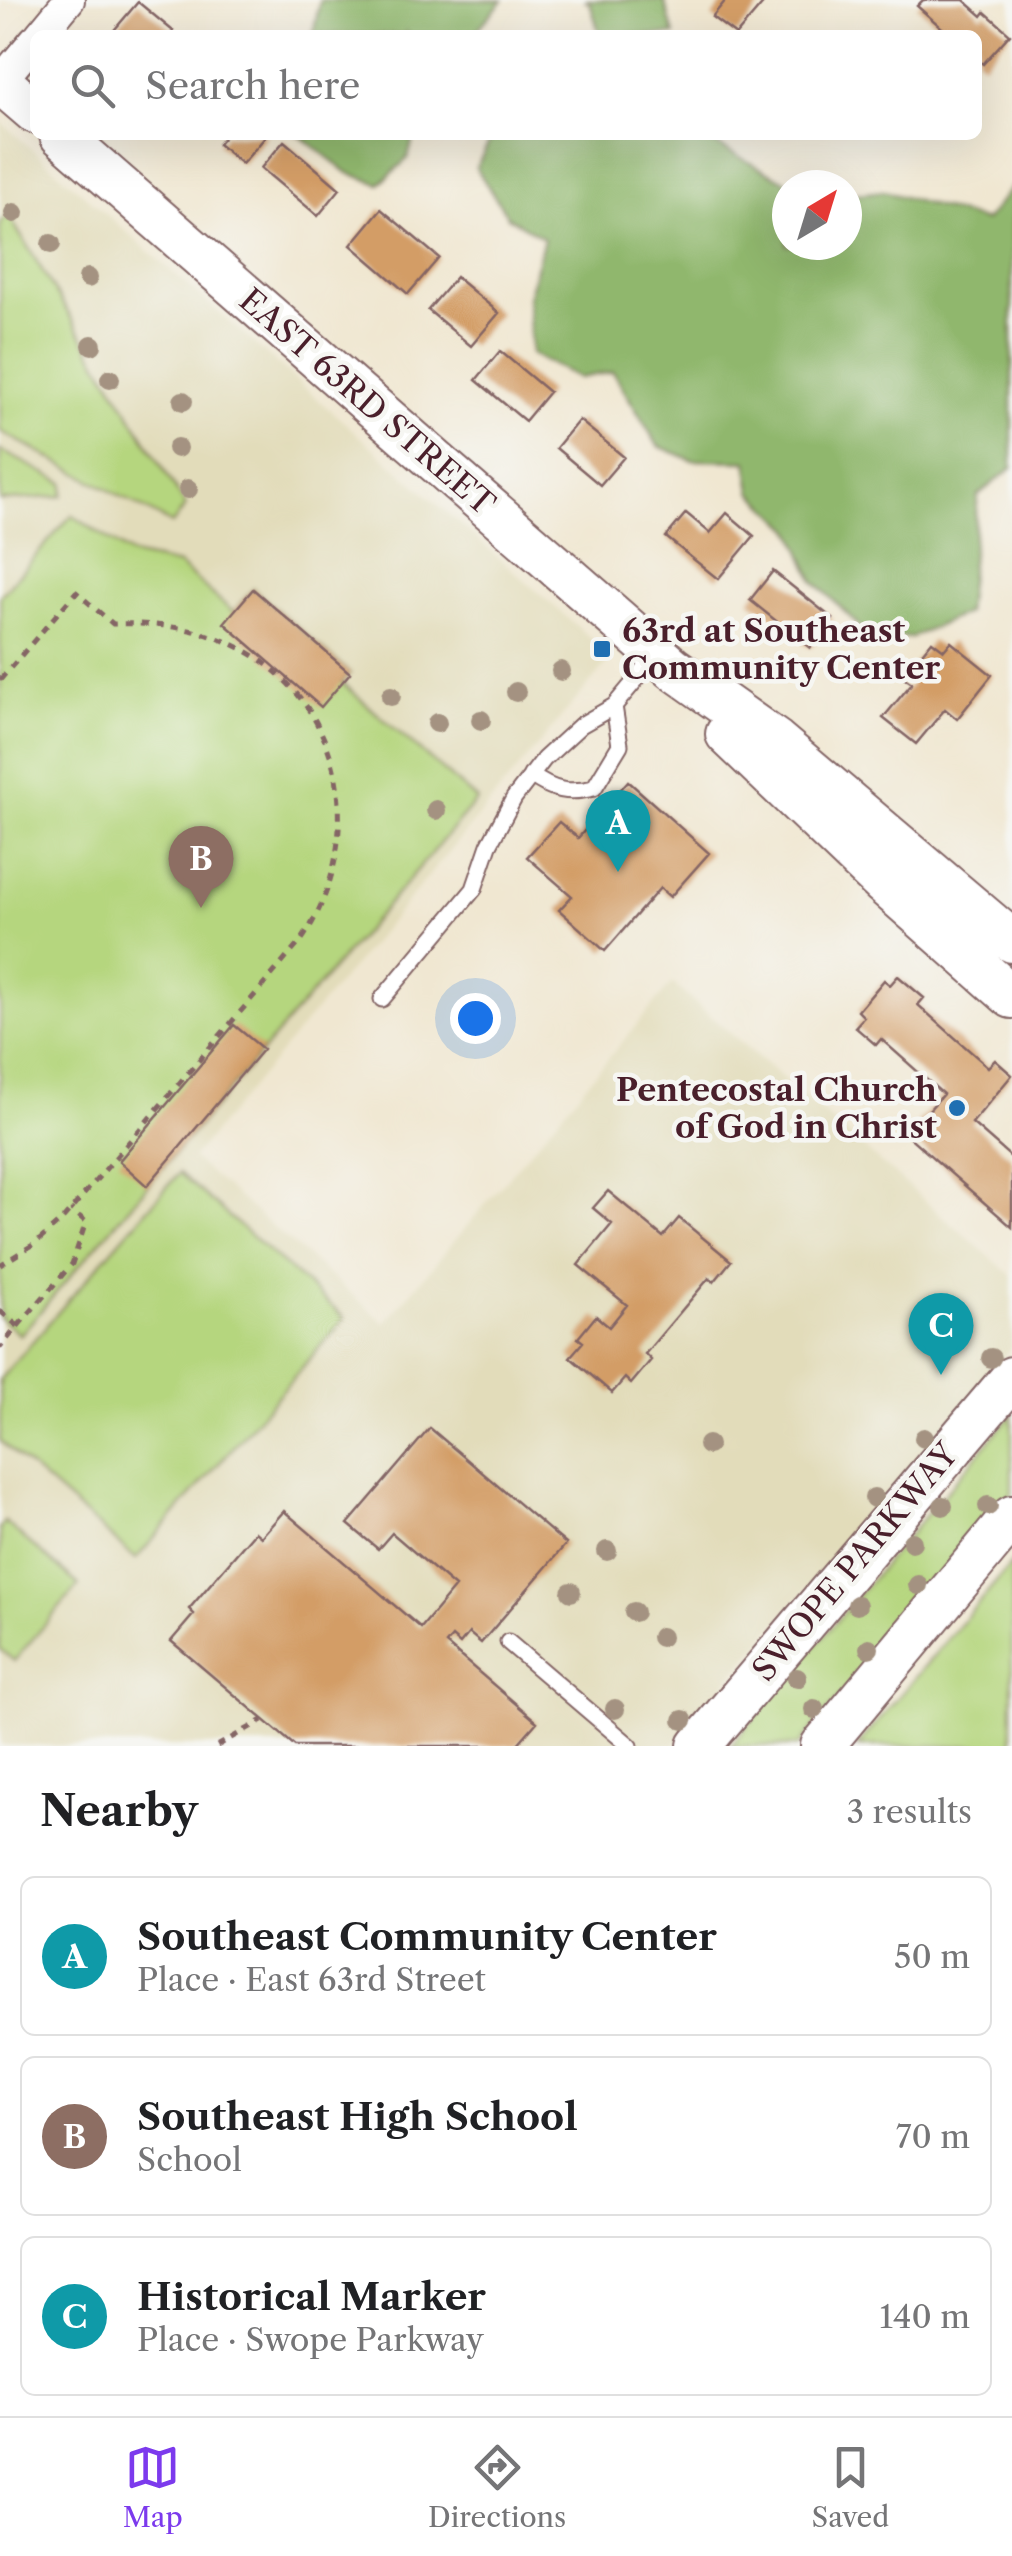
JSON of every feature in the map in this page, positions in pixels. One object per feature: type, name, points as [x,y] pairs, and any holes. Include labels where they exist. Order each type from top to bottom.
[{"type":"main road","points":[[0,82],[30,108]]},
{"type":"main road","name":"EAST 63RD STREET","points":[[67,140],[665,661],[776,741],[1012,941]]},
{"type":"main road","name":"EAST 63RD STREET","points":[[665,661],[706,713],[884,884],[1012,997]]},
{"type":"main road","name":"SWOPE PARKWAY","points":[[699,1746],[1012,1378]]},
{"type":"main road","points":[[822,1746],[1012,1517]]},
{"type":"street","points":[[44,30],[69,0]]},
{"type":"street","points":[[0,82],[30,46]]},
{"type":"lane","points":[[382,998],[474,888],[488,844],[514,798],[544,758],[581,725],[614,706],[665,661]]},
{"type":"lane","points":[[531,775],[544,786],[571,793],[594,788],[620,745],[614,706]]},
{"type":"lane","points":[[931,1616],[1012,1542]]},
{"type":"lane","points":[[508,1642],[630,1746]]},
{"type":"path","points":[[0,680],[76,592],[113,624],[147,623],[195,631],[233,646],[270,667],[310,714],[336,774],[341,823],[333,877],[302,941],[51,1231],[0,1264]]},
{"type":"path","points":[[265,674],[270,667]]},
{"type":"path","points":[[0,1348],[72,1264],[86,1222],[70,1208]]},
{"type":"path","points":[[0,1311],[18,1326]]},
{"type":"path","points":[[216,1746],[264,1720]]},
{"type":"shaded area","points":[[0,121],[612,657],[192,1158],[385,1323],[672,983],[1012,1276],[1012,1347],[673,1746],[0,1746]]},
{"type":"green space","points":[[320,0],[503,0],[477,30],[314,30]]},
{"type":"green space","points":[[584,0],[664,0],[673,30],[598,30],[590,3]]},
{"type":"green space","points":[[305,140],[413,140],[408,158],[380,184],[348,173]]},
{"type":"green space","points":[[490,140],[708,140],[772,174],[772,260],[862,260],[862,193],[883,191],[985,221],[1012,187],[1012,468],[978,495],[966,613],[910,638],[868,635],[814,581],[792,530],[752,492],[747,461],[692,460],[658,446],[613,372],[579,378],[531,354],[528,298],[544,238],[508,217],[476,168]]},
{"type":"green space","points":[[9,216],[186,506],[172,524],[0,431],[0,222]]},
{"type":"green space","points":[[0,450],[64,483],[63,496],[0,501]]},
{"type":"green space","points":[[72,515],[132,555],[179,565],[233,612],[253,589],[350,673],[342,683],[477,800],[20,1335],[0,1318],[0,596]]},
{"type":"green space","points":[[179,1173],[345,1318],[136,1559],[0,1441],[0,1379]]},
{"type":"green space","points":[[1012,1414],[1012,1494],[798,1746],[730,1746]]},
{"type":"green space","points":[[5,1522],[79,1585],[14,1661],[0,1649],[0,1528]]},
{"type":"green space","points":[[1012,1563],[1012,1746],[857,1746]]},
{"type":"building","points":[[726,0],[766,0],[740,30],[729,30],[712,17]]},
{"type":"building","points":[[923,0],[964,0],[1010,34],[983,64],[982,30],[944,30],[917,6]]},
{"type":"building","points":[[138,2],[172,30],[114,30]]},
{"type":"building","points":[[222,140],[263,140],[242,164],[218,144]]},
{"type":"building","points":[[284,141],[340,189],[318,216],[261,168]]},
{"type":"building","points":[[381,209],[439,258],[408,294],[351,245]]},
{"type":"building","points":[[456,277],[499,313],[471,346],[428,310]]},
{"type":"building","points":[[500,351],[549,392],[525,421],[476,380]]},
{"type":"building","points":[[579,420],[624,457],[600,485],[556,448]]},
{"type":"building","points":[[686,513],[710,533],[727,513],[754,536],[718,579],[666,537]]},
{"type":"building","points":[[773,571],[833,619],[810,648],[750,600]]},
{"type":"building","points":[[253,589],[350,673],[321,707],[224,623]]},
{"type":"building","points":[[932,641],[944,650],[951,642],[992,675],[957,719],[945,709],[916,744],[883,718],[912,683],[903,677]]},
{"type":"building","points":[[628,781],[709,853],[670,897],[660,888],[605,951],[559,910],[572,896],[527,857],[559,822],[578,838]]},
{"type":"building","name":"Pentecostal Church of God in Christ","points":[[898,976],[924,998],[918,1005],[988,1067],[995,1060],[1012,1075],[972,1123],[1012,1158],[1012,1227],[907,1135],[943,1094],[881,1039],[876,1045],[855,1027],[864,1017],[858,1011],[884,980],[890,985]]},
{"type":"building","points":[[234,1025],[263,1049],[147,1186],[119,1161]]},
{"type":"building","points":[[608,1191],[663,1237],[679,1218],[731,1261],[714,1282],[709,1278],[645,1354],[651,1360],[631,1384],[625,1378],[612,1393],[570,1357],[583,1342],[578,1338],[596,1316],[609,1327],[627,1305],[578,1265],[612,1224],[593,1208]]},
{"type":"building","points":[[430,1428],[566,1544],[481,1643],[469,1633],[460,1644],[452,1637],[446,1644],[537,1722],[516,1746],[295,1746],[171,1641],[194,1614],[189,1609],[255,1532],[261,1537],[284,1511],[421,1628],[455,1587],[392,1533],[378,1549],[348,1524]]},
{"type":"place","name":"63rd at Southeast Community Center","points":[[602,649]]},
{"type":"place","name":"Southeast Community Center","points":[[618,872]]},
{"type":"place","name":"Southeast High School","points":[[201,908]]},
{"type":"place","name":"Pentecostal Church of God in Christ","points":[[957,1108]]},
{"type":"place","name":"Historical Marker","points":[[941,1375]]}]
